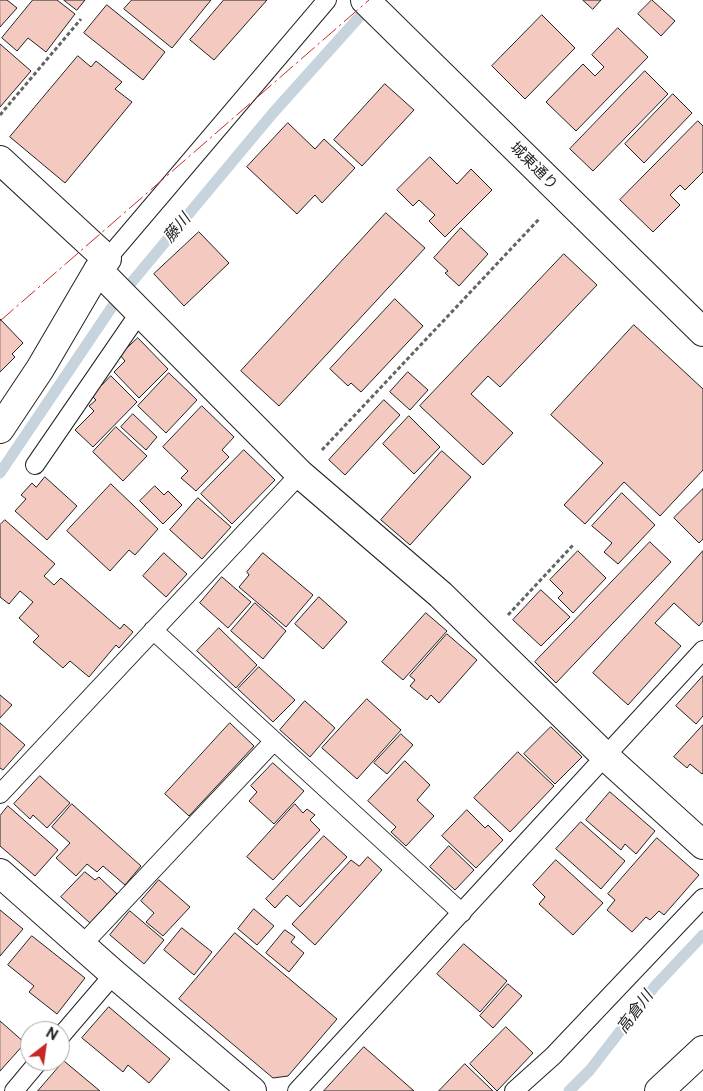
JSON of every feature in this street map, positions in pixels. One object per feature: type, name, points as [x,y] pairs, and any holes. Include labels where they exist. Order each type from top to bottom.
[{"type":"main road","name":"城東通り","points":[[374,9],[703,332]]},
{"type":"main road","points":[[0,160],[103,268],[140,312],[300,474],[440,595],[606,757],[703,844]]},
{"type":"main road","points":[[0,429],[103,268]]},
{"type":"main road","points":[[0,873],[114,974],[252,1091]]},
{"type":"main road","points":[[659,1091],[703,1050]]},
{"type":"lane","points":[[103,268],[327,0]]},
{"type":"lane","points":[[35,465],[140,312]]},
{"type":"lane","points":[[0,794],[300,474]]},
{"type":"lane","points":[[153,630],[462,912]]},
{"type":"lane","points":[[298,1091],[703,650]]},
{"type":"lane","points":[[82,945],[274,741]]},
{"type":"lane","points":[[514,1091],[553,1056],[703,898]]},
{"type":"lane","points":[[70,1025],[114,974]]},
{"type":"lane","points":[[14,1091],[31,1071]]},
{"type":"path","points":[[0,115],[81,19]]},
{"type":"path","points":[[300,474],[562,194]]},
{"type":"path","points":[[486,639],[574,544]]},
{"type":"building","points":[[0,0],[7,0],[17,8],[0,27]]},
{"type":"building","points":[[33,0],[57,0],[75,14],[46,52],[28,38],[17,51],[2,38]]},
{"type":"building","points":[[64,0],[85,0],[77,10]]},
{"type":"building","points":[[132,0],[211,0],[172,48],[124,9]]},
{"type":"building","points":[[224,0],[267,0],[214,60],[190,40]]},
{"type":"building","points":[[583,0],[601,0],[593,9]]},
{"type":"building","points":[[652,0],[675,21],[661,36],[638,14]]},
{"type":"building","points":[[107,5],[165,52],[143,80],[84,33]]},
{"type":"building","points":[[542,15],[575,48],[525,99],[492,66]]},
{"type":"building","points":[[618,28],[648,57],[576,131],[546,102],[583,64],[595,76],[604,67],[592,55]]},
{"type":"building","points":[[0,44],[31,71],[0,107]]},
{"type":"building","points":[[78,56],[91,67],[96,61],[122,82],[115,89],[132,102],[65,183],[10,137]]},
{"type":"building","points":[[645,71],[668,94],[593,171],[570,149]]},
{"type":"building","points":[[385,84],[414,110],[362,166],[334,140]]},
{"type":"building","points":[[673,94],[692,113],[644,163],[625,144]]},
{"type":"building","points":[[698,121],[703,126],[703,172],[685,190],[680,185],[670,195],[680,205],[653,232],[620,200]]},
{"type":"building","points":[[288,123],[315,149],[324,139],[355,168],[322,203],[315,195],[297,214],[247,167]]},
{"type":"building","points":[[430,157],[457,184],[471,169],[492,190],[445,237],[429,221],[435,215],[419,200],[413,206],[397,190]]},
{"type":"building","points":[[386,213],[425,248],[279,406],[241,371]]},
{"type":"building","points":[[461,228],[488,254],[459,286],[445,273],[448,271],[434,258]]},
{"type":"building","points":[[199,232],[229,263],[184,306],[154,274]]},
{"type":"building","points":[[564,254],[597,285],[500,387],[488,376],[471,394],[513,433],[483,465],[420,406]]},
{"type":"building","points":[[395,299],[423,326],[361,392],[351,383],[348,386],[330,369]]},
{"type":"building","points":[[0,319],[23,343],[12,354],[15,357],[0,372]]},
{"type":"building","points":[[634,325],[703,389],[703,470],[660,516],[624,482],[585,524],[564,505],[603,463],[551,415]]},
{"type":"building","points":[[138,338],[168,369],[139,398],[114,372],[125,361],[120,355]]},
{"type":"building","points":[[408,372],[428,390],[410,410],[390,392]]},
{"type":"building","points":[[169,373],[197,400],[166,433],[138,406]]},
{"type":"building","points":[[111,376],[137,402],[93,447],[75,430],[94,411],[89,406],[96,400],[92,396]]},
{"type":"building","points":[[384,400],[400,415],[345,475],[329,460]]},
{"type":"building","points":[[202,406],[234,437],[222,450],[229,457],[196,491],[181,478],[188,471],[163,447]]},
{"type":"building","points":[[133,414],[157,437],[146,450],[121,427]]},
{"type":"building","points":[[409,416],[440,447],[414,474],[383,444]]},
{"type":"building","points":[[116,427],[147,456],[123,481],[93,452]]},
{"type":"building","points":[[244,450],[275,480],[232,524],[201,494]]},
{"type":"building","points":[[442,451],[471,477],[410,545],[381,520]]},
{"type":"building","points":[[45,477],[77,506],[47,540],[15,511],[26,499],[21,495],[32,483],[36,487]]},
{"type":"building","points":[[111,484],[158,529],[135,555],[129,550],[110,571],[67,531]]},
{"type":"building","points":[[155,486],[164,495],[168,491],[182,505],[163,524],[140,501]]},
{"type":"building","points":[[703,489],[703,539],[699,543],[674,518]]},
{"type":"building","points":[[622,493],[655,525],[618,564],[604,552],[612,543],[592,526]]},
{"type":"building","points":[[198,498],[231,527],[202,559],[170,530]]},
{"type":"building","points":[[5,520],[55,564],[44,576],[54,585],[61,578],[120,629],[124,624],[133,632],[119,648],[116,645],[89,677],[70,661],[63,668],[33,642],[39,636],[19,618],[33,602],[20,591],[9,604],[0,597],[0,525]]},
{"type":"building","points":[[650,542],[671,562],[556,683],[535,662]]},
{"type":"building","points":[[578,551],[606,578],[573,613],[558,598],[563,593],[550,580]]},
{"type":"building","points":[[703,551],[703,621],[699,626],[674,603],[655,623],[681,646],[628,705],[593,673]]},
{"type":"building","points":[[164,553],[187,574],[166,597],[143,576]]},
{"type":"building","points":[[263,553],[313,595],[286,627],[239,587],[249,575],[247,572]]},
{"type":"building","points":[[222,577],[251,602],[228,628],[200,603]]},
{"type":"building","points":[[541,590],[570,617],[541,646],[513,620]]},
{"type":"building","points":[[319,597],[347,622],[323,649],[295,624]]},
{"type":"building","points":[[255,603],[286,631],[263,659],[231,631]]},
{"type":"building","points":[[426,613],[447,631],[403,680],[382,662]]},
{"type":"building","points":[[219,628],[257,665],[236,688],[197,651]]},
{"type":"building","points":[[447,634],[477,660],[439,703],[431,695],[427,700],[410,686],[415,680],[410,676]]},
{"type":"building","points":[[259,667],[295,700],[273,722],[238,689]]},
{"type":"building","points":[[703,676],[703,716],[696,724],[676,706]]},
{"type":"building","points":[[0,695],[12,705],[0,718]]},
{"type":"building","points":[[367,699],[401,730],[357,779],[322,748]]},
{"type":"building","points":[[305,701],[335,728],[310,757],[280,730]]},
{"type":"building","points":[[0,723],[25,745],[3,770],[0,768]]},
{"type":"building","points":[[230,723],[254,746],[189,816],[165,794]]},
{"type":"building","points":[[703,725],[702,774],[690,764],[687,768],[674,757]]},
{"type":"building","points":[[551,727],[582,757],[555,784],[524,754]]},
{"type":"building","points":[[401,734],[413,745],[387,774],[374,763]]},
{"type":"building","points":[[518,752],[554,786],[510,832],[474,798]]},
{"type":"building","points":[[405,761],[430,785],[417,800],[434,816],[406,846],[391,832],[396,827],[368,801]]},
{"type":"building","points":[[273,763],[304,791],[274,824],[249,801],[257,792],[251,786]]},
{"type":"building","points":[[40,776],[70,803],[47,828],[33,815],[30,819],[14,804]]},
{"type":"building","points":[[610,792],[655,831],[636,854],[625,844],[621,850],[586,820]]},
{"type":"building","points":[[72,804],[141,866],[125,885],[103,866],[97,872],[87,864],[76,876],[56,858],[70,843],[52,827]]},
{"type":"building","points":[[295,804],[303,813],[307,809],[315,815],[310,820],[320,830],[273,880],[247,857]]},
{"type":"building","points":[[8,806],[58,850],[35,876],[0,846],[0,816]]},
{"type":"building","points":[[467,810],[485,828],[488,825],[503,840],[476,868],[442,836]]},
{"type":"building","points":[[581,822],[625,861],[601,889],[556,849]]},
{"type":"building","points":[[324,836],[347,857],[300,907],[287,895],[275,908],[266,899]]},
{"type":"building","points":[[657,838],[699,875],[664,915],[659,911],[650,920],[646,917],[632,932],[607,910],[615,900],[608,894]]},
{"type":"building","points":[[449,846],[474,870],[455,890],[430,867]]},
{"type":"building","points":[[368,857],[382,870],[315,945],[292,924],[351,860],[359,866]]},
{"type":"building","points":[[556,860],[603,903],[573,935],[539,904],[545,897],[533,885]]},
{"type":"building","points":[[85,872],[95,880],[99,877],[117,894],[90,923],[61,897]]},
{"type":"building","points":[[159,880],[190,907],[163,936],[146,922],[154,913],[141,901]]},
{"type":"building","points":[[254,909],[274,926],[257,945],[238,929]]},
{"type":"building","points":[[0,910],[23,929],[0,956]]},
{"type":"building","points":[[130,911],[164,940],[144,964],[110,935]]},
{"type":"building","points":[[182,928],[212,952],[194,975],[164,950]]},
{"type":"building","points":[[285,930],[295,937],[291,942],[304,953],[289,972],[266,953]]},
{"type":"building","points":[[235,933],[337,1019],[288,1076],[273,1078],[179,999]]},
{"type":"building","points":[[32,936],[85,978],[57,1014],[29,992],[34,986],[8,965]]},
{"type":"building","points":[[464,944],[507,981],[480,1012],[437,974]]},
{"type":"building","points":[[508,984],[522,996],[493,1028],[480,1016]]},
{"type":"building","points":[[109,1007],[170,1059],[149,1083],[128,1065],[123,1072],[82,1038]]},
{"type":"building","points":[[0,1021],[20,1039],[20,1049],[0,1071]]},
{"type":"building","points":[[506,1027],[533,1053],[497,1091],[470,1064]]},
{"type":"building","points":[[364,1047],[414,1091],[324,1091]]},
{"type":"building","points":[[465,1064],[493,1091],[439,1091]]},
{"type":"building","points":[[70,1066],[100,1091],[38,1091],[55,1071],[70,1071]]},
{"type":"waterway","name":"藤川","points":[[0,473],[116,301],[273,113],[370,5]]},
{"type":"waterway","name":"高倉川","points":[[569,1091],[590,1070],[655,986],[703,935]]},
{"type":"power","points":[[0,321],[369,0]]}]
